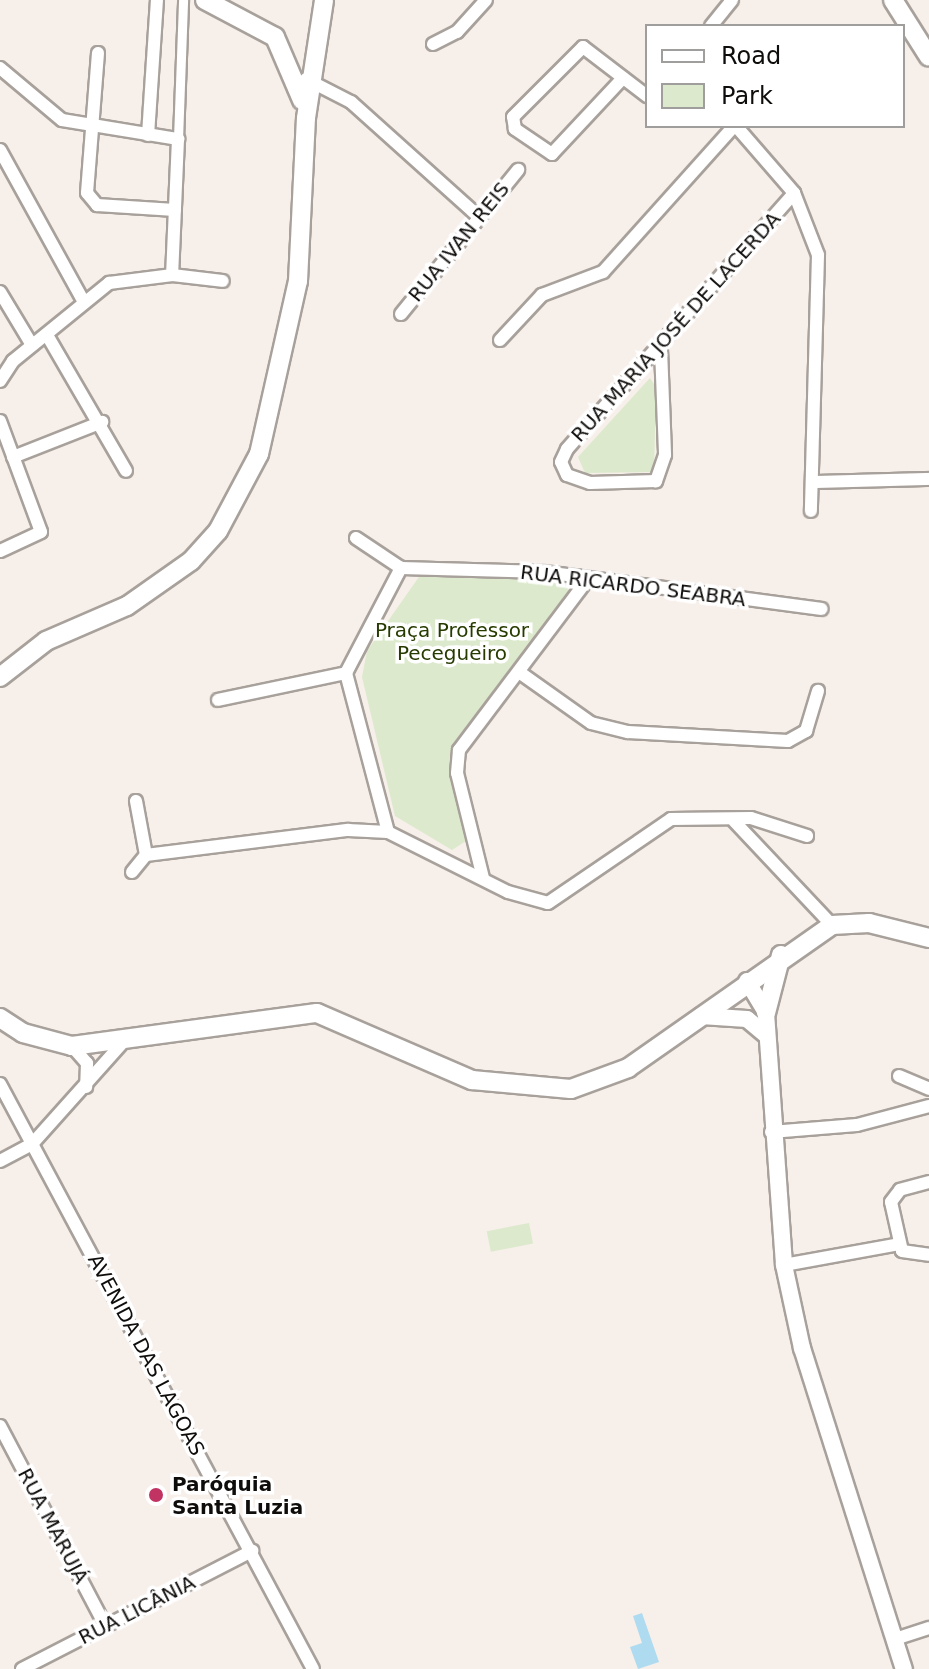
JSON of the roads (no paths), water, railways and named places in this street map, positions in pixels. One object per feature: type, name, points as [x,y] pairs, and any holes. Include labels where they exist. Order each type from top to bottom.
[{"type":"main road","points":[[205,0],[275,37],[302,78]]},
{"type":"main road","points":[[0,677],[46,641],[164,584],[218,531],[243,488],[259,454],[298,281],[306,118],[302,78],[324,0]]},
{"type":"main road","points":[[893,0],[929,57]]},
{"type":"main road","points":[[0,1018],[23,1033],[72,1046],[317,1013],[472,1080],[539,1091],[607,1078],[701,1016],[781,955],[832,925],[869,923],[929,938]]},
{"type":"main road","points":[[766,1013],[781,955]]},
{"type":"street","points":[[148,135],[157,0]]},
{"type":"street","points":[[172,275],[183,0]]},
{"type":"street","points":[[433,44],[457,32],[486,0]]},
{"type":"street","points":[[713,24],[732,0]]},
{"type":"street","points":[[623,78],[552,154],[515,129],[513,117],[583,47],[645,94]]},
{"type":"street","points":[[98,53],[92,128],[92,201],[175,210]]},
{"type":"street","points":[[0,68],[62,120],[92,128],[178,139]]},
{"type":"street","points":[[302,78],[351,102],[478,216]]},
{"type":"street","points":[[500,340],[542,295],[603,272],[733,128]]},
{"type":"street","points":[[737,128],[794,193],[818,255],[811,511]]},
{"type":"street","points":[[0,150],[84,302]]},
{"type":"street","name":"RUA IVAN REIS","points":[[401,314],[518,170]]},
{"type":"street","name":"RUA MARIA JOSÉ DE LACERDA","points":[[661,349],[665,455],[656,481],[590,483],[567,475],[561,462],[794,193]]},
{"type":"street","points":[[0,381],[32,345],[119,278],[172,275],[223,281]]},
{"type":"street","points":[[0,292],[32,345]]},
{"type":"street","points":[[47,335],[102,422],[126,471]]},
{"type":"street","points":[[0,421],[38,520],[37,537],[0,551]]},
{"type":"street","points":[[13,457],[102,422]]},
{"type":"street","points":[[813,482],[929,479]]},
{"type":"street","name":"RUA RICARDO SEABRA","points":[[356,538],[401,568],[587,580],[822,609]]},
{"type":"street","points":[[388,832],[346,673],[401,568]]},
{"type":"street","points":[[483,878],[457,773],[459,750],[587,580]]},
{"type":"street","points":[[519,672],[591,723],[628,732],[788,741],[806,731],[818,691]]},
{"type":"street","points":[[218,700],[346,673]]},
{"type":"street","points":[[136,801],[146,855]]},
{"type":"street","points":[[132,872],[146,855],[348,830],[388,832],[483,878],[548,903],[671,819],[713,814],[734,821],[767,821],[807,836]]},
{"type":"street","points":[[734,821],[832,925]]},
{"type":"street","points":[[747,981],[766,1013],[771,1132],[784,1265],[817,1412],[904,1669]]},
{"type":"street","points":[[701,1016],[747,1019],[766,1035]]},
{"type":"street","points":[[0,1161],[32,1144],[124,1041]]},
{"type":"street","points":[[72,1046],[87,1063],[86,1087]]},
{"type":"street","points":[[899,1076],[929,1089]]},
{"type":"street","name":"AVENIDA DAS LAGOAS","points":[[0,1084],[313,1669]]},
{"type":"street","points":[[771,1132],[857,1125],[929,1106]]},
{"type":"street","points":[[929,1182],[893,1195],[899,1244],[908,1257],[929,1255]]},
{"type":"street","points":[[784,1265],[899,1244]]},
{"type":"street","name":"RUA MARUJÁ","points":[[0,1426],[106,1627]]},
{"type":"street","name":"RUA LICÂNIA","points":[[22,1669],[252,1551]]},
{"type":"street","points":[[895,1639],[929,1628]]},
{"type":"water","points":[[642,1613],[659,1662],[638,1669],[630,1647],[642,1643],[633,1616]]},
{"type":"place","name":"Paróquia Santa Luzia","points":[[156,1495]]},
{"type":"park label","name":"Praça Professor Pecegueiro","points":[[452,642]]}]
